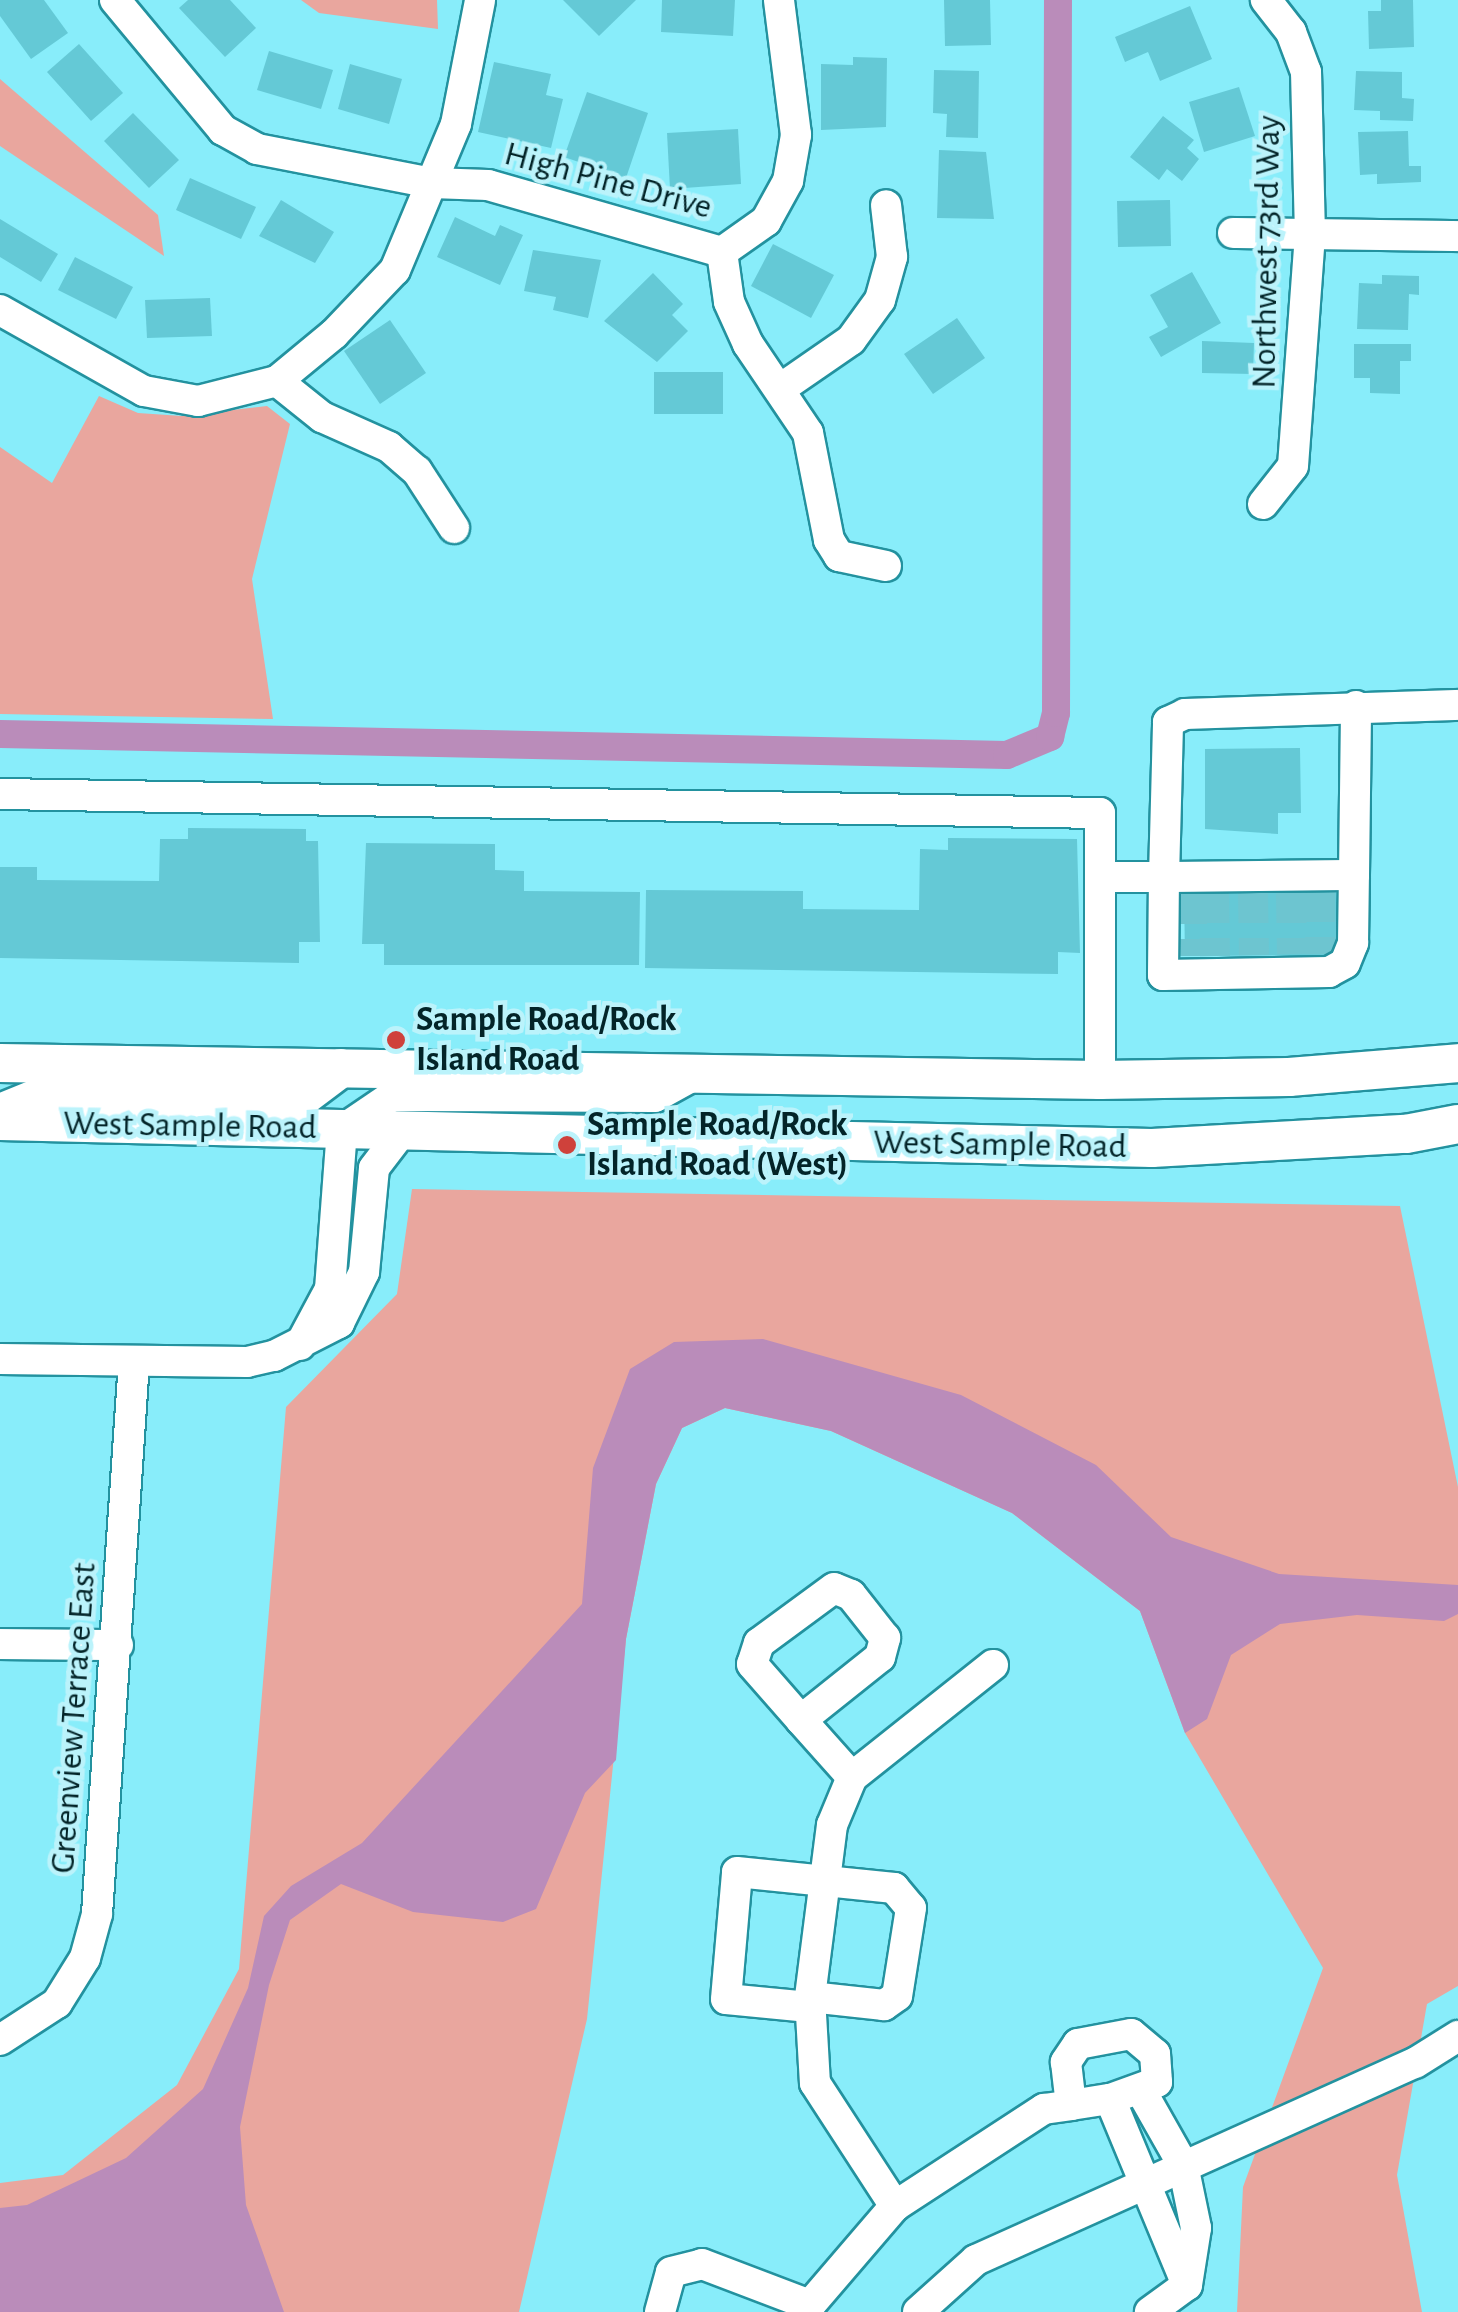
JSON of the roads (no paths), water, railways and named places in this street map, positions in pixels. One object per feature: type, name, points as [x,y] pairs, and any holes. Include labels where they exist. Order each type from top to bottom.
[{"type":"main road","name":"West Sample Road","points":[[0,1063],[691,1077],[1100,1080],[1289,1077],[1458,1063]]},
{"type":"main road","points":[[0,1113],[48,1094],[296,1100],[341,1068]]},
{"type":"main road","name":"West Sample Road","points":[[0,1121],[1152,1148],[1406,1134],[1458,1124]]},
{"type":"street","name":"High Pine Drive","points":[[115,0],[222,130],[257,149],[432,183],[488,185],[722,252],[766,221],[788,181],[796,134],[779,0]]},
{"type":"street","points":[[0,310],[144,391],[198,401],[277,381],[395,270],[456,124],[480,0]]},
{"type":"street","name":"Northwest 73rd Way","points":[[1263,504],[1294,466],[1310,235],[1306,72],[1291,32],[1266,0]]},
{"type":"street","points":[[780,388],[851,340],[880,300],[892,258],[886,205]]},
{"type":"street","points":[[1233,234],[1458,236]]},
{"type":"street","points":[[722,252],[730,302],[748,344],[780,388],[819,463],[829,540],[839,556],[886,566]]},
{"type":"street","points":[[277,381],[322,417],[389,447],[417,471],[454,528]]},
{"type":"street","points":[[1356,706],[1353,942],[1345,964],[1204,965],[1164,975],[1195,884],[1168,722],[1184,714],[1356,706],[1458,705]]},
{"type":"street","points":[[0,794],[1100,814],[1100,1080]]},
{"type":"street","points":[[1100,877],[1195,884],[1305,884],[1354,875]]},
{"type":"street","points":[[300,1345],[330,1289],[342,1130],[392,1096],[655,1097],[691,1077]]},
{"type":"street","points":[[0,1359],[247,1362],[300,1345],[339,1323],[352,1308],[364,1272],[374,1168],[403,1130]]},
{"type":"street","name":"Greenview Terrace East","points":[[0,2040],[57,2002],[85,1958],[98,1914],[134,1361]]},
{"type":"street","points":[[801,1720],[880,1657],[885,1638],[851,1596],[834,1588],[758,1643],[752,1664],[801,1720],[852,1776]]},
{"type":"street","points":[[0,1644],[118,1645]]},
{"type":"street","points":[[895,2206],[815,2083],[809,2002],[832,1825],[852,1776],[992,1664]]},
{"type":"street","points":[[737,1872],[825,1880],[894,1888],[910,1908],[896,1996],[884,2006],[726,1999],[737,1872]]},
{"type":"street","points":[[660,2312],[671,2272],[702,2264],[807,2308],[895,2206],[1044,2109],[1071,2105],[1110,2098],[1157,2082],[1155,2054],[1131,2034],[1078,2044],[1066,2062],[1071,2105]]},
{"type":"street","points":[[918,2312],[976,2260],[1415,2062],[1458,2036]]},
{"type":"street","points":[[1415,2062],[1458,2050]]},
{"type":"street","points":[[1140,2088],[1183,2165],[1196,2228],[1186,2285],[1150,2312]]},
{"type":"street","points":[[1110,2098],[1186,2285]]},
{"type":"waterway","points":[[0,734],[1007,755],[1050,737],[1056,713],[1058,0]]},
{"type":"tunnel","points":[[1320,892],[1320,954]]},
{"type":"tunnel","points":[[1214,893],[1215,956]]},
{"type":"tunnel","points":[[1253,893],[1254,955]]},
{"type":"tunnel","points":[[1291,893],[1292,954]]},
{"type":"tunnel","points":[[1192,894],[1192,956]]},
{"type":"place","name":"Sample Road/Rock Island Road","points":[[396,1040]]},
{"type":"place","name":"Sample Road/Rock Island Road (West)","points":[[567,1145]]}]
